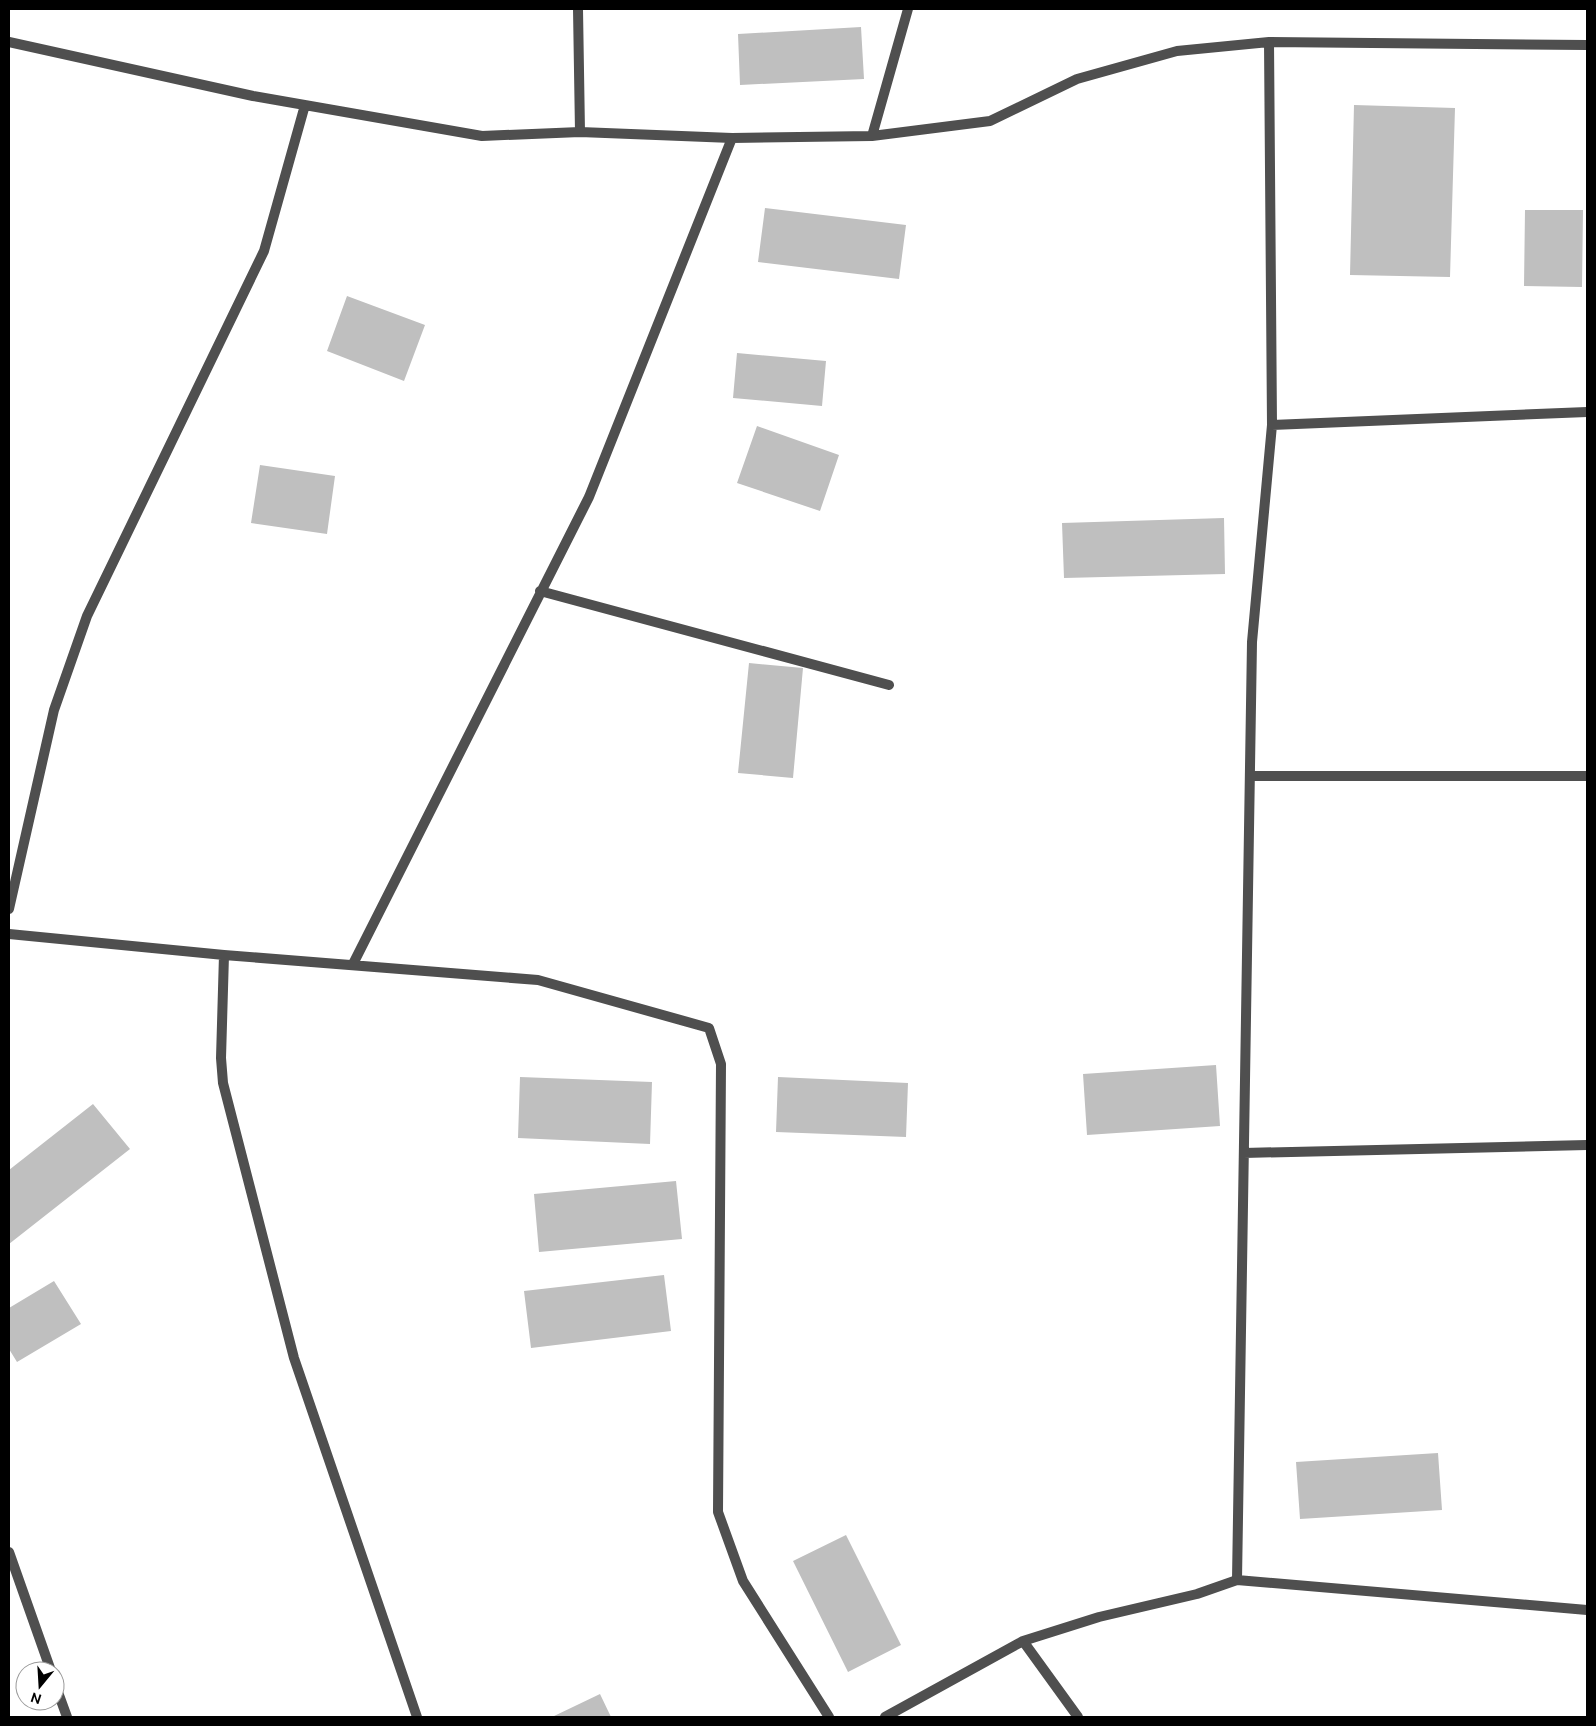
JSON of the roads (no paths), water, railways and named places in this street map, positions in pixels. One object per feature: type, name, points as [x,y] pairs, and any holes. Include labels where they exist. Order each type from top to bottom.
[{"type":"street","points":[[578,9],[580,132]]},
{"type":"street","points":[[872,136],[908,9]]},
{"type":"street","points":[[9,42],[305,106],[482,136],[580,132],[732,138],[872,136],[990,121],[1077,79],[1177,51],[1269,42],[1587,45]]},
{"type":"street","points":[[1237,1580],[1252,642],[1272,425],[1269,42]]},
{"type":"street","points":[[9,908],[54,710],[87,616],[264,251],[305,106]]},
{"type":"street","points":[[353,964],[589,497],[732,138]]},
{"type":"street","points":[[1272,425],[1587,412]]},
{"type":"street","points":[[540,591],[889,685]]},
{"type":"street","points":[[1250,776],[1587,776]]},
{"type":"street","points":[[9,934],[224,955],[538,980],[709,1028],[721,1064],[718,1512],[743,1581],[829,1717]]},
{"type":"street","points":[[224,955],[221,1058],[223,1083],[294,1358],[417,1717]]},
{"type":"street","points":[[1244,1153],[1510,1145],[1587,1145]]},
{"type":"street","points":[[9,1552],[47,1661]]},
{"type":"street","points":[[885,1717],[1022,1641],[1099,1617],[1197,1594],[1237,1580],[1587,1610]]},
{"type":"street","points":[[1022,1641],[1078,1717]]}]
